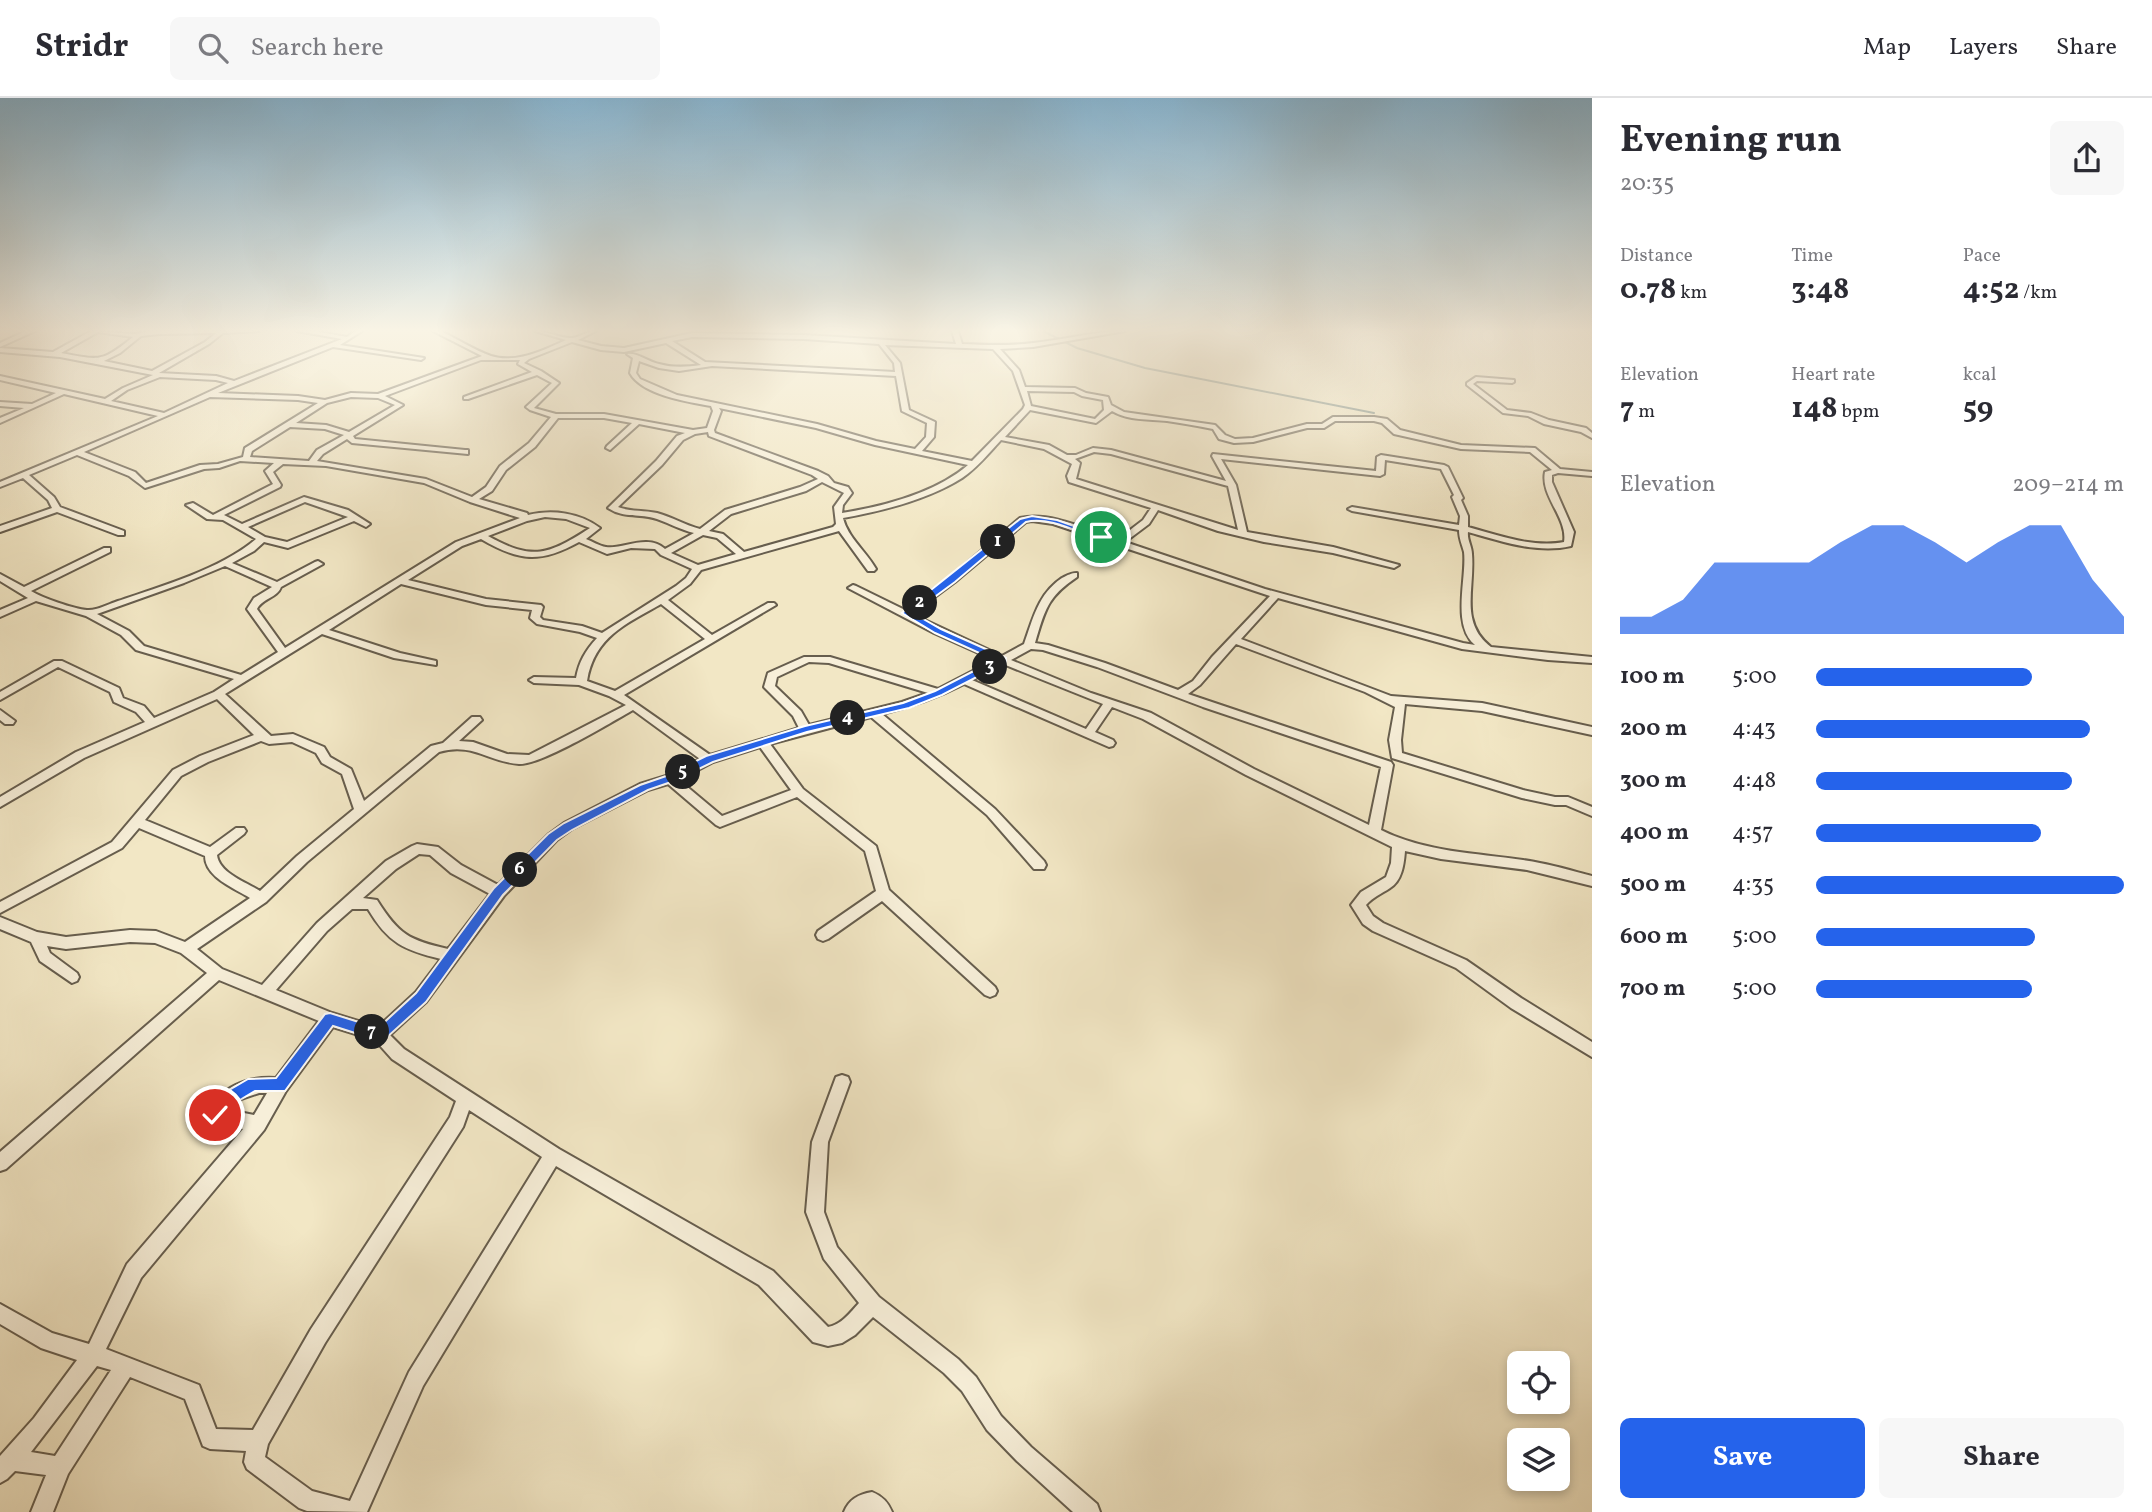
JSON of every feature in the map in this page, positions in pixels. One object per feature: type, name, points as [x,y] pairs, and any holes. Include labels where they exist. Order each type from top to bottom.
[{"type":"street","points":[[0,421],[53,397]]},
{"type":"street","points":[[91,397],[165,415]]},
{"type":"street","points":[[107,400],[112,397]]},
{"type":"street","points":[[0,482],[22,477],[205,397]]},
{"type":"street","points":[[268,397],[325,402]]},
{"type":"street","points":[[246,459],[248,450],[325,402],[344,397]]},
{"type":"street","points":[[311,463],[320,452],[400,405],[381,397]]},
{"type":"street","points":[[540,397],[529,407],[556,416],[604,416],[693,432]]},
{"type":"street","points":[[675,397],[906,449],[919,449],[974,464]]},
{"type":"street","points":[[903,397],[906,411],[932,422],[930,437],[919,449]]},
{"type":"street","points":[[1024,397],[1027,407]]},
{"type":"street","points":[[1027,407],[1096,421],[1108,411],[1106,398],[1099,397]]},
{"type":"street","points":[[1486,397],[1505,412],[1529,414],[1547,422],[1583,430],[1592,436]]},
{"type":"street","points":[[0,404],[32,406]]},
{"type":"street","points":[[710,430],[717,411],[714,406]]},
{"type":"street","points":[[1108,406],[1122,414],[1136,417],[1215,426],[1222,437],[1237,441],[1253,440],[1307,426],[1324,426],[1333,419],[1380,420],[1397,432],[1461,447],[1532,450],[1558,471]]},
{"type":"street","points":[[579,539],[607,551],[645,544],[657,546],[664,553],[696,568],[806,538],[836,528],[840,520],[941,486],[968,470],[1027,407]]},
{"type":"street","points":[[804,424],[813,413]]},
{"type":"street","points":[[473,500],[496,482],[503,468],[532,445],[556,416]]},
{"type":"street","points":[[610,448],[636,423]]},
{"type":"street","points":[[288,425],[326,427],[349,434],[352,441],[465,452]]},
{"type":"street","points":[[742,555],[720,536],[685,528],[647,513],[630,514],[612,506],[636,487],[680,438],[693,432],[710,430],[720,438],[771,455],[825,478],[831,485],[845,489],[848,494],[838,508],[840,520],[860,554],[868,560],[871,569]]},
{"type":"street","points":[[1000,438],[1045,447],[1068,457],[1076,463],[1072,480],[1218,528],[1292,545],[1333,550],[1394,565]]},
{"type":"street","points":[[1068,457],[1077,457],[1093,450],[1119,454],[1232,485]]},
{"type":"street","points":[[76,452],[132,474],[145,486],[203,467],[246,459],[311,463],[426,481],[524,517]]},
{"type":"street","points":[[1243,533],[1232,485],[1216,456],[1380,474],[1381,457],[1444,467],[1459,498],[1456,497],[1464,516],[1463,538],[1468,551],[1464,603],[1474,644]]},
{"type":"street","points":[[190,505],[209,517],[216,516],[277,485],[269,471],[281,462]]},
{"type":"street","points":[[1352,509],[1560,547],[1568,544],[1570,532],[1548,482],[1548,474],[1558,471],[1592,474]]},
{"type":"street","points":[[22,477],[51,499],[57,509],[121,533]]},
{"type":"street","points":[[664,553],[703,531],[728,512],[803,489],[825,478]]},
{"type":"street","points":[[242,527],[304,499],[366,524]]},
{"type":"street","points":[[1118,543],[1146,522],[1156,507]]},
{"type":"street","points":[[0,529],[57,509]]},
{"type":"street","points":[[0,803],[79,755],[151,721],[218,694],[459,544],[524,517],[554,513],[565,514],[596,528],[542,557],[527,558],[481,535]]},
{"type":"street","points":[[216,516],[262,539],[293,544],[354,518]]},
{"type":"street","points":[[907,613],[1027,519],[1055,522],[1276,595],[1490,650],[1592,660]]},
{"type":"street","points":[[89,614],[225,563],[257,545],[262,539]]},
{"type":"street","points":[[24,590],[107,550]]},
{"type":"street","points":[[225,563],[277,586]]},
{"type":"street","points":[[285,654],[252,609],[257,600],[276,590],[277,586],[318,564]]},
{"type":"street","points":[[581,682],[581,668],[602,637],[691,579],[696,568]]},
{"type":"street","points":[[380,1035],[421,998],[499,892],[553,837],[568,827],[644,788],[670,779],[709,759],[805,729],[905,705],[939,693],[1031,643],[1042,606],[1057,586],[1074,575]]},
{"type":"street","points":[[0,577],[35,598],[89,614],[125,633],[140,648],[244,679]]},
{"type":"street","points":[[401,581],[491,603],[518,608],[538,607],[535,618],[540,622],[551,626],[582,629],[602,637]]},
{"type":"street","points":[[853,588],[1003,660],[1162,723],[1250,772],[1399,845],[1441,854],[1514,863],[1592,881]]},
{"type":"street","points":[[1181,693],[1203,677],[1212,663],[1276,595]]},
{"type":"street","points":[[0,614],[35,598]]},
{"type":"street","points":[[662,600],[711,639]]},
{"type":"street","points":[[616,695],[771,605]]},
{"type":"street","points":[[323,631],[398,656],[432,663]]},
{"type":"street","points":[[1234,640],[1369,690],[1401,705],[1395,740],[1396,755],[1522,794],[1568,801],[1592,812]]},
{"type":"street","points":[[1031,643],[1387,765],[1374,832]]},
{"type":"street","points":[[805,729],[797,714],[769,687],[772,675],[808,659],[830,660],[939,693]]},
{"type":"street","points":[[0,697],[58,663],[115,690],[118,699],[140,709],[151,721]]},
{"type":"street","points":[[534,680],[581,682],[590,688],[616,695],[709,759]]},
{"type":"street","points":[[963,680],[1109,743]]},
{"type":"street","points":[[218,694],[262,736],[269,740],[293,738],[320,750],[326,760],[347,772],[361,811]]},
{"type":"street","points":[[1383,698],[1482,707],[1592,731]]},
{"type":"street","points":[[1088,734],[1109,703]]},
{"type":"street","points":[[448,744],[472,744],[513,759],[531,759],[633,706]]},
{"type":"street","points":[[873,713],[991,813],[1039,865]]},
{"type":"street","points":[[186,949],[261,898],[302,859],[435,750],[448,744],[476,720]]},
{"type":"street","points":[[0,908],[117,845],[177,773],[262,736]]},
{"type":"street","points":[[763,743],[799,792],[870,849],[883,893],[990,991]]},
{"type":"street","points":[[670,779],[720,822],[799,792]]},
{"type":"street","points":[[137,822],[211,853]]},
{"type":"street","points":[[211,853],[240,831]]},
{"type":"street","points":[[1399,845],[1397,870],[1392,880],[1358,905],[1368,920],[1461,964],[1516,1003],[1592,1050]]},
{"type":"street","points":[[265,992],[322,927],[391,865],[417,849],[433,850],[456,869],[499,892]]},
{"type":"street","points":[[211,853],[211,862],[221,874],[261,898]]},
{"type":"street","points":[[823,935],[883,893]]},
{"type":"street","points":[[349,903],[372,904],[390,932],[413,947],[452,956]]},
{"type":"street","points":[[0,923],[36,938],[66,943],[130,936],[156,937],[186,949],[217,973],[330,1019],[380,1035],[398,1054],[553,1155],[766,1278],[820,1335],[837,1337],[872,1304]]},
{"type":"street","points":[[36,938],[45,957],[72,977]]},
{"type":"street","points":[[0,1163],[217,973]]},
{"type":"street","points":[[6,1466],[94,1354],[134,1271],[258,1124],[279,1086],[330,1019]]},
{"type":"street","points":[[842,1082],[820,1142],[815,1212],[830,1253],[872,1304],[951,1366],[969,1384],[994,1423],[1024,1454],[1089,1512]]},
{"type":"street","points":[[258,1124],[215,1115],[224,1101],[253,1084],[279,1086]]},
{"type":"street","points":[[349,1512],[304,1506],[254,1462],[258,1441],[318,1335],[457,1121],[466,1098]]},
{"type":"street","points":[[356,1512],[416,1379],[553,1155]]},
{"type":"street","points":[[0,1313],[48,1341],[126,1365],[192,1392],[210,1439],[258,1441]]},
{"type":"street","points":[[42,1512],[60,1467],[126,1365]]},
{"type":"street","points":[[6,1466],[60,1467]]},
{"type":"street","points":[[855,1512],[864,1504],[872,1503],[881,1512]]},
{"type":"waterway","points":[[1293,397],[1374,413]]},
{"type":"route","points":[[215,1115],[224,1101],[245,1087],[253,1084],[279,1086],[330,1019],[380,1035],[421,998],[499,892],[553,837],[568,827],[644,788],[670,779],[709,759],[794,732],[905,705],[939,693],[1003,660],[938,631],[907,613],[952,580],[1023,520],[1032,518],[1055,522],[1101,537]]}]
